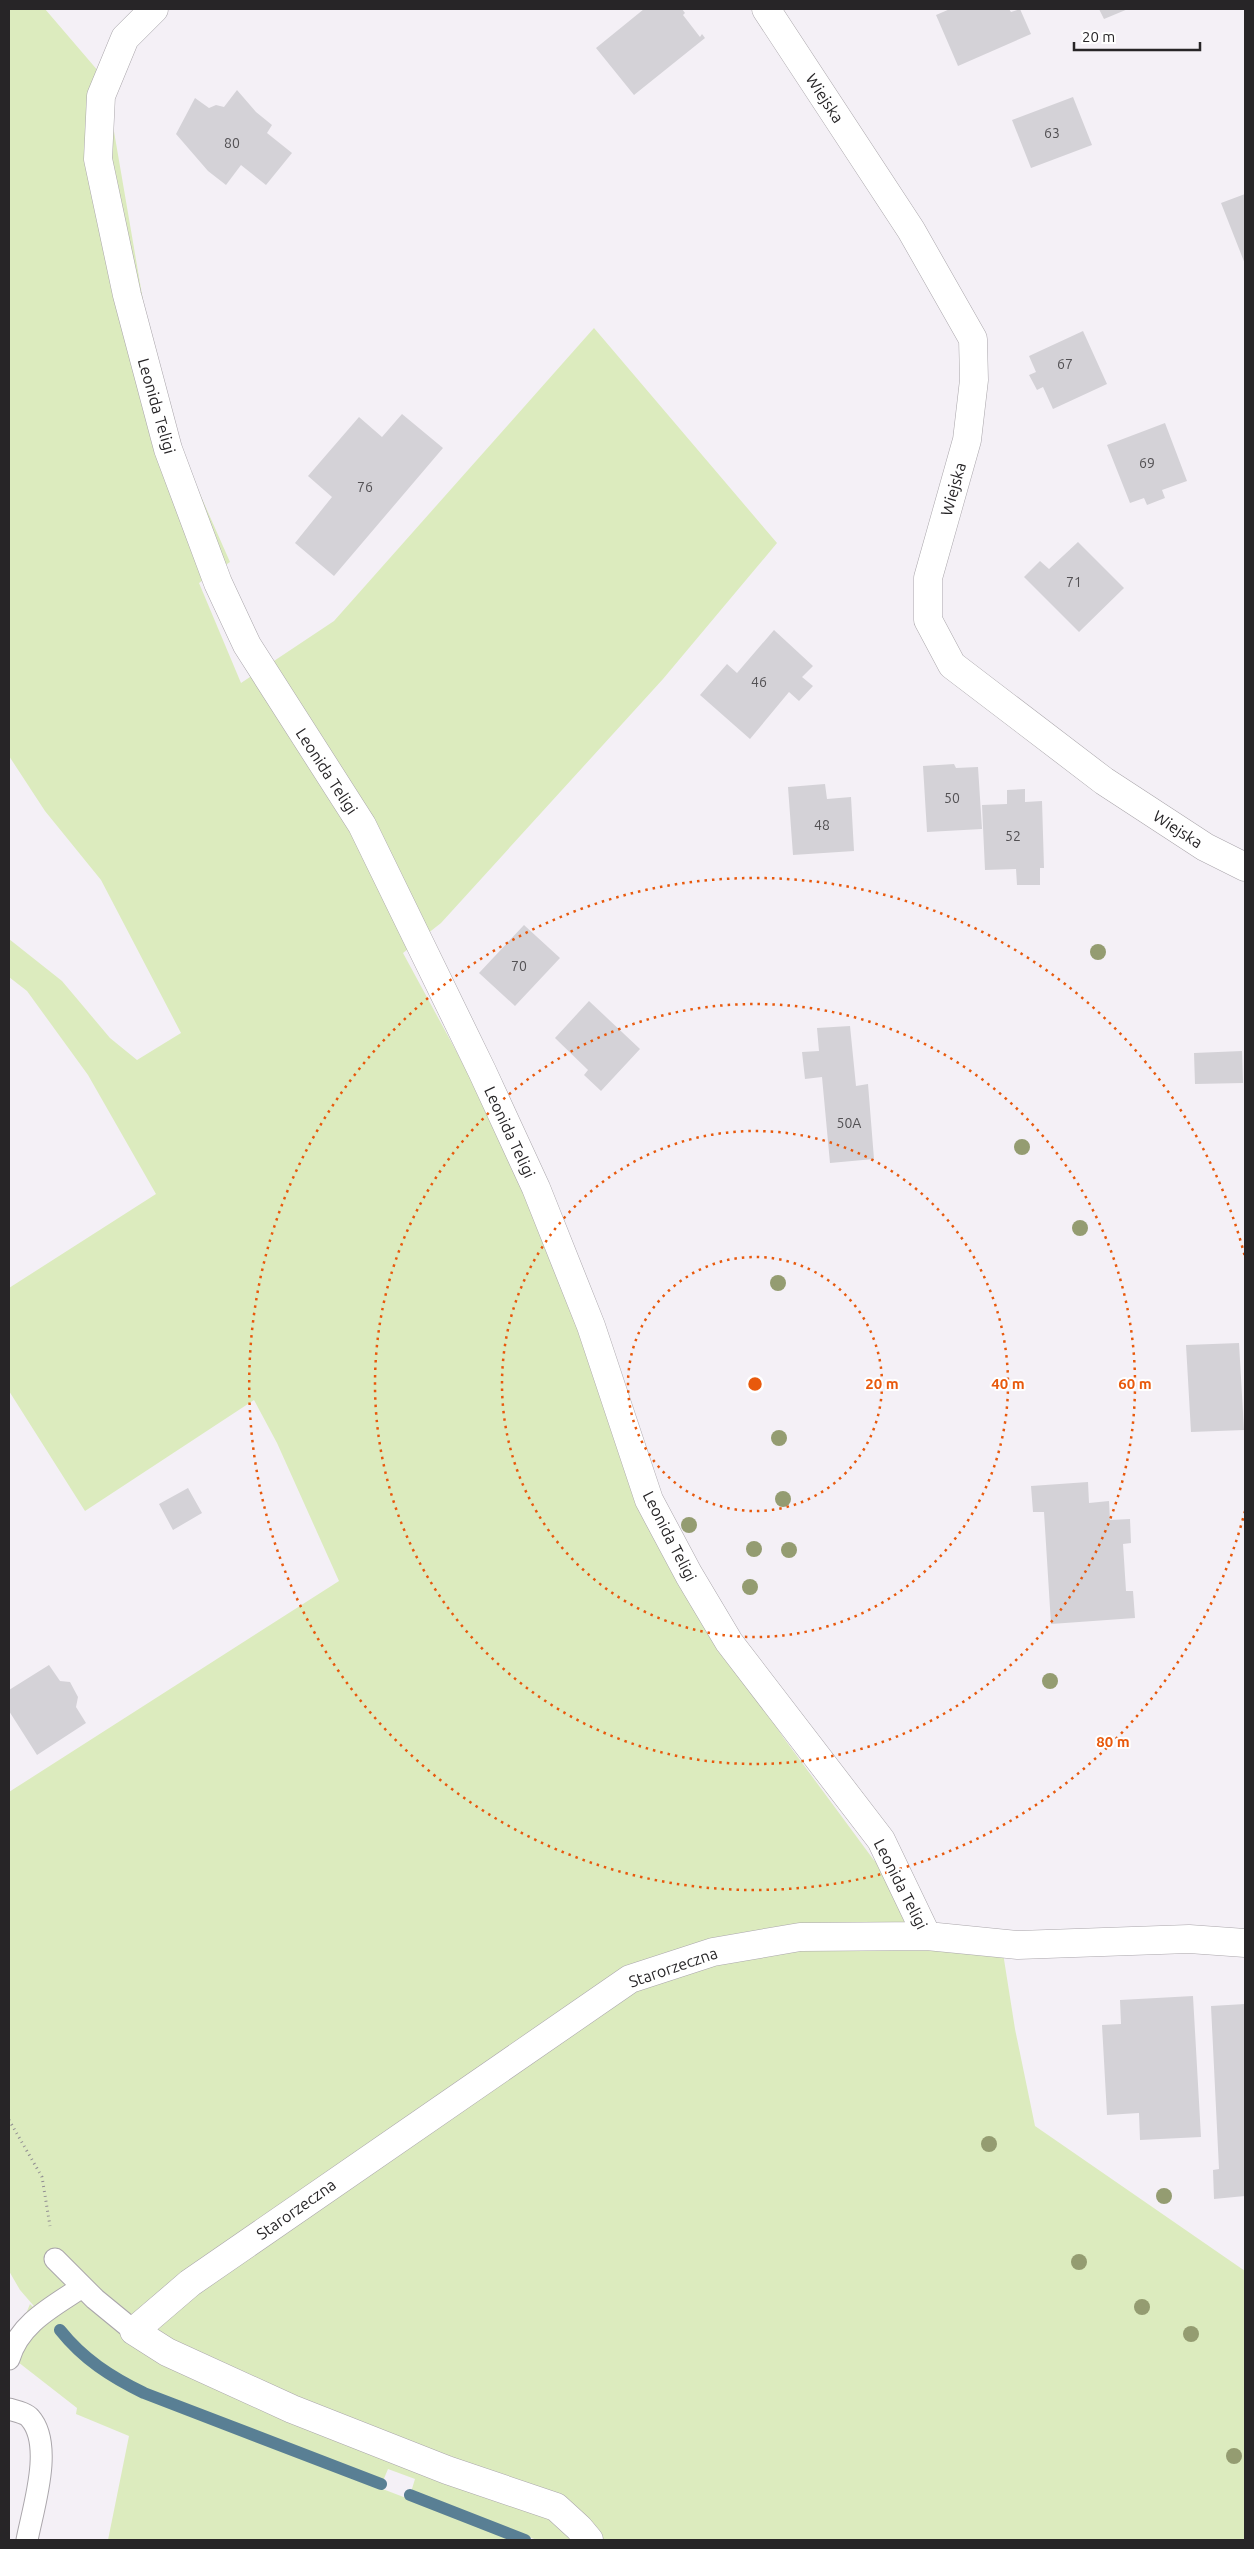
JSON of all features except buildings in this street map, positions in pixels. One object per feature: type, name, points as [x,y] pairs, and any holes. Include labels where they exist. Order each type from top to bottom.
[{"type":"street","name":"Leonida Teligi","points":[[154,9],[125,38],[100,96],[98,159],[127,295],[168,449],[218,583],[247,644],[362,825],[536,1188],[591,1326],[649,1500],[688,1575],[728,1642],[881,1840],[927,1936],[1018,1945],[1189,1939],[1245,1943]]},
{"type":"street","name":"Wiejska","points":[[766,9],[911,230],[973,339],[974,380],[967,440],[928,578],[928,620],[952,665],[1104,781],[1205,847],[1245,867]]},
{"type":"street","name":"Starorzeczna","points":[[134,2331],[190,2283],[630,1979],[714,1952],[800,1937],[927,1936]]},
{"type":"street","points":[[134,2331],[167,2352],[292,2409],[446,2470],[556,2507],[579,2528],[588,2540]]},
{"type":"lane","points":[[55,2259],[82,2287],[134,2331]]},
{"type":"lane","points":[[9,2359],[21,2333],[34,2320],[82,2287]]},
{"type":"lane","points":[[9,2409],[29,2416],[39,2432],[42,2450],[27,2540]]},
{"type":"path","points":[[9,2120],[42,2177],[55,2259]]},
{"type":"green space","points":[[9,9],[45,9],[105,79],[151,347],[188,467],[230,562],[199,583],[241,683],[334,621],[594,328],[777,543],[663,679],[441,923],[403,953],[512,1154],[668,1562],[783,1737],[873,1859],[911,1901],[944,1933],[1003,1953],[1015,2029],[1035,2126],[1245,2271],[1245,2540],[537,2540],[411,2492],[415,2479],[388,2469],[383,2481],[142,2390],[89,2358],[63,2329],[58,2334],[86,2362],[116,2383],[140,2396],[516,2540],[108,2540],[129,2436],[76,2414],[77,2408],[9,2355],[30,2304],[46,2320],[20,2290],[9,2271],[9,1792],[339,1581],[277,1443],[254,1400],[85,1511],[9,1391],[9,1288],[156,1194],[88,1075],[27,991],[9,977],[9,939],[62,981],[110,1038],[137,1060],[181,1033],[101,880],[45,811],[9,756]]},
{"type":"waterway","points":[[60,2330],[78,2350],[98,2366],[144,2393],[381,2484]]},
{"type":"waterway","points":[[410,2495],[525,2540]]}]
